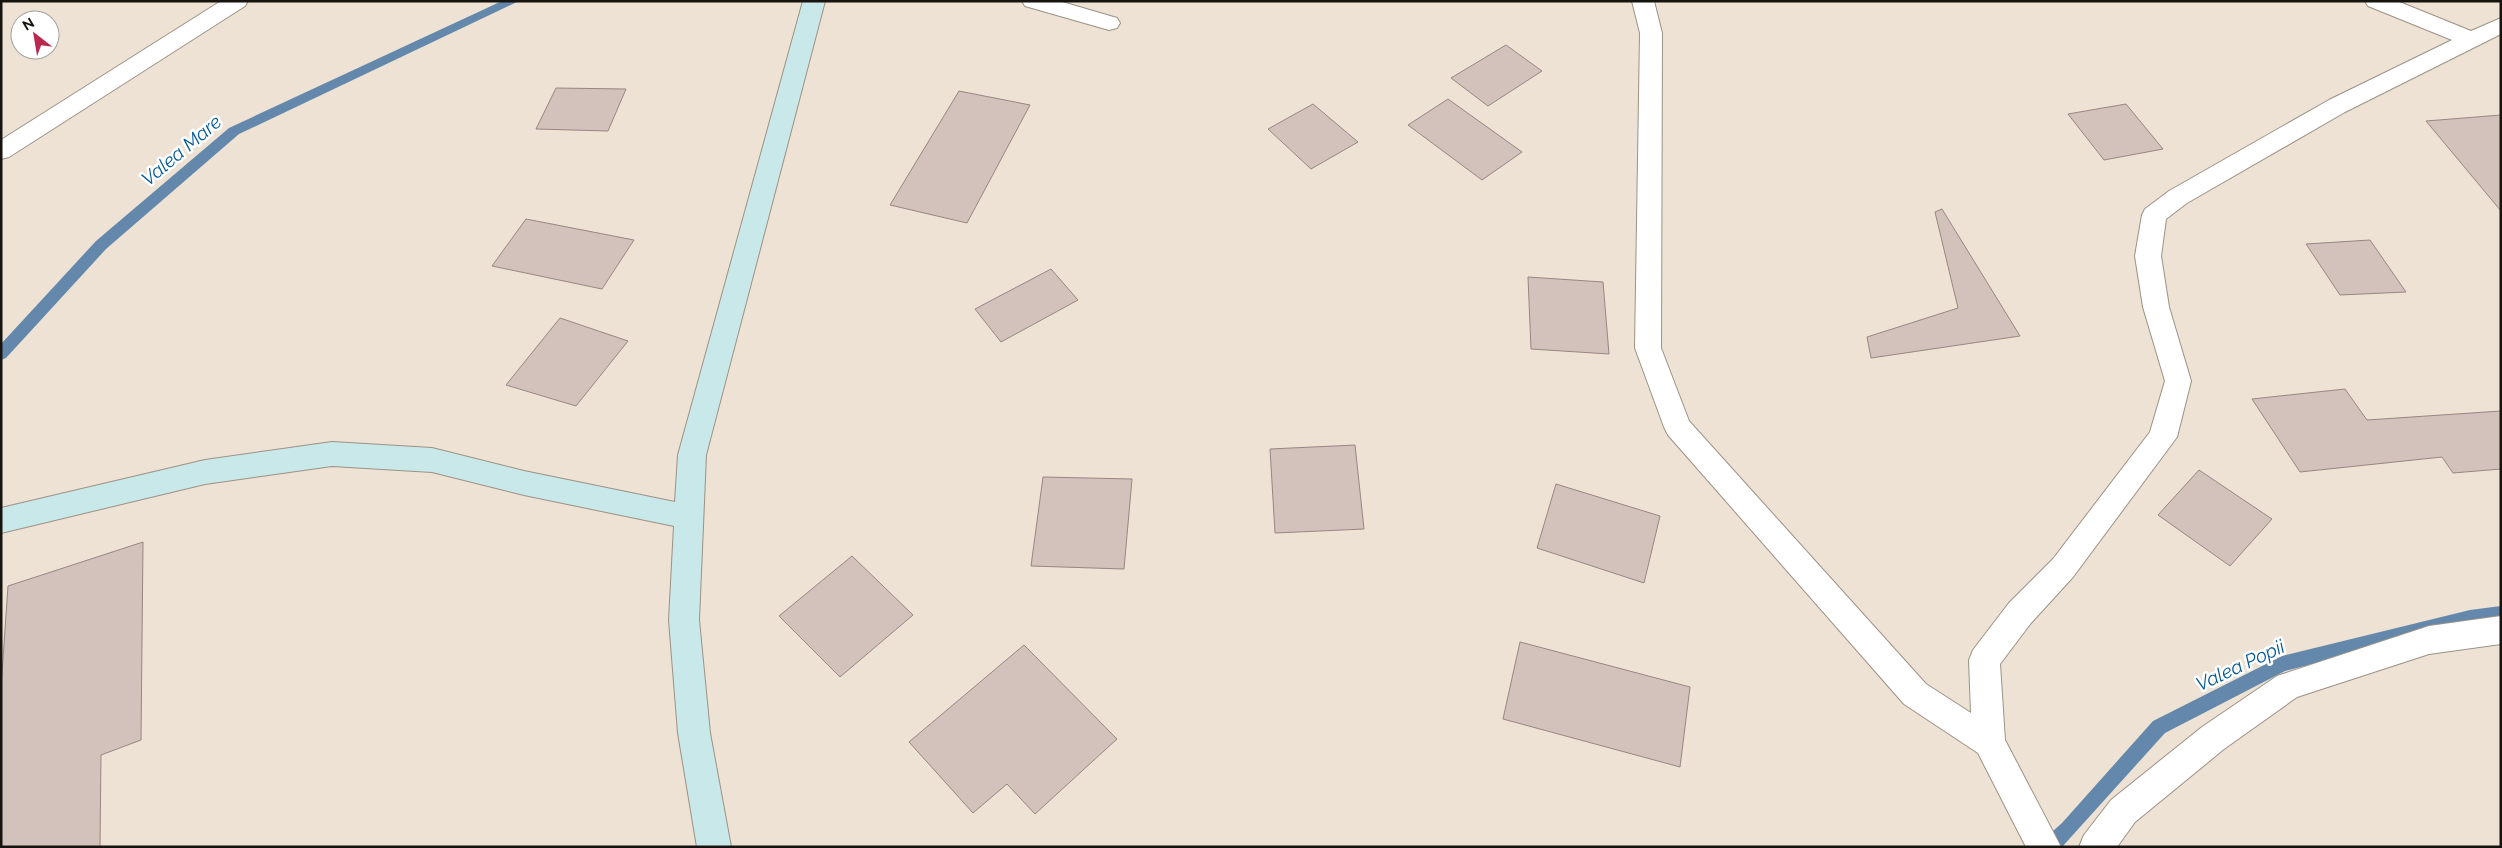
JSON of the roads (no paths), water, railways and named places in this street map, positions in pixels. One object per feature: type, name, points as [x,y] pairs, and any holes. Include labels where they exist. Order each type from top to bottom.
[{"type":"main road","points":[[714,847],[694,733],[684,620],[692,455],[814,1]]},
{"type":"main road","points":[[1,521],[205,472],[332,454],[432,460],[524,483],[689,517]]},
{"type":"street","points":[[1,150],[237,1]]},
{"type":"street","points":[[1033,1],[1109,23]]},
{"type":"street","points":[[1643,1],[1651,32],[1648,348],[1678,427],[1915,694],[1989,742]]},
{"type":"street","points":[[2376,1],[2470,38]]},
{"type":"street","points":[[2038,836],[1989,742],[1984,660],[2020,613],[2063,568],[2163,437],[2178,381],[2156,307],[2149,264],[2148,256],[2154,215],[2178,197],[2337,106],[2470,38],[2501,25]]},
{"type":"street","points":[[2096,847],[2123,811],[2213,738],[2288,686],[2429,640],[2501,630]]},
{"type":"waterway","name":"Valea Mare","points":[[1,354],[101,245],[234,131],[513,1]]},
{"type":"waterway","name":"Valea Popii","points":[[2048,847],[2068,829],[2159,727],[2282,664],[2470,617],[2501,613]]}]
